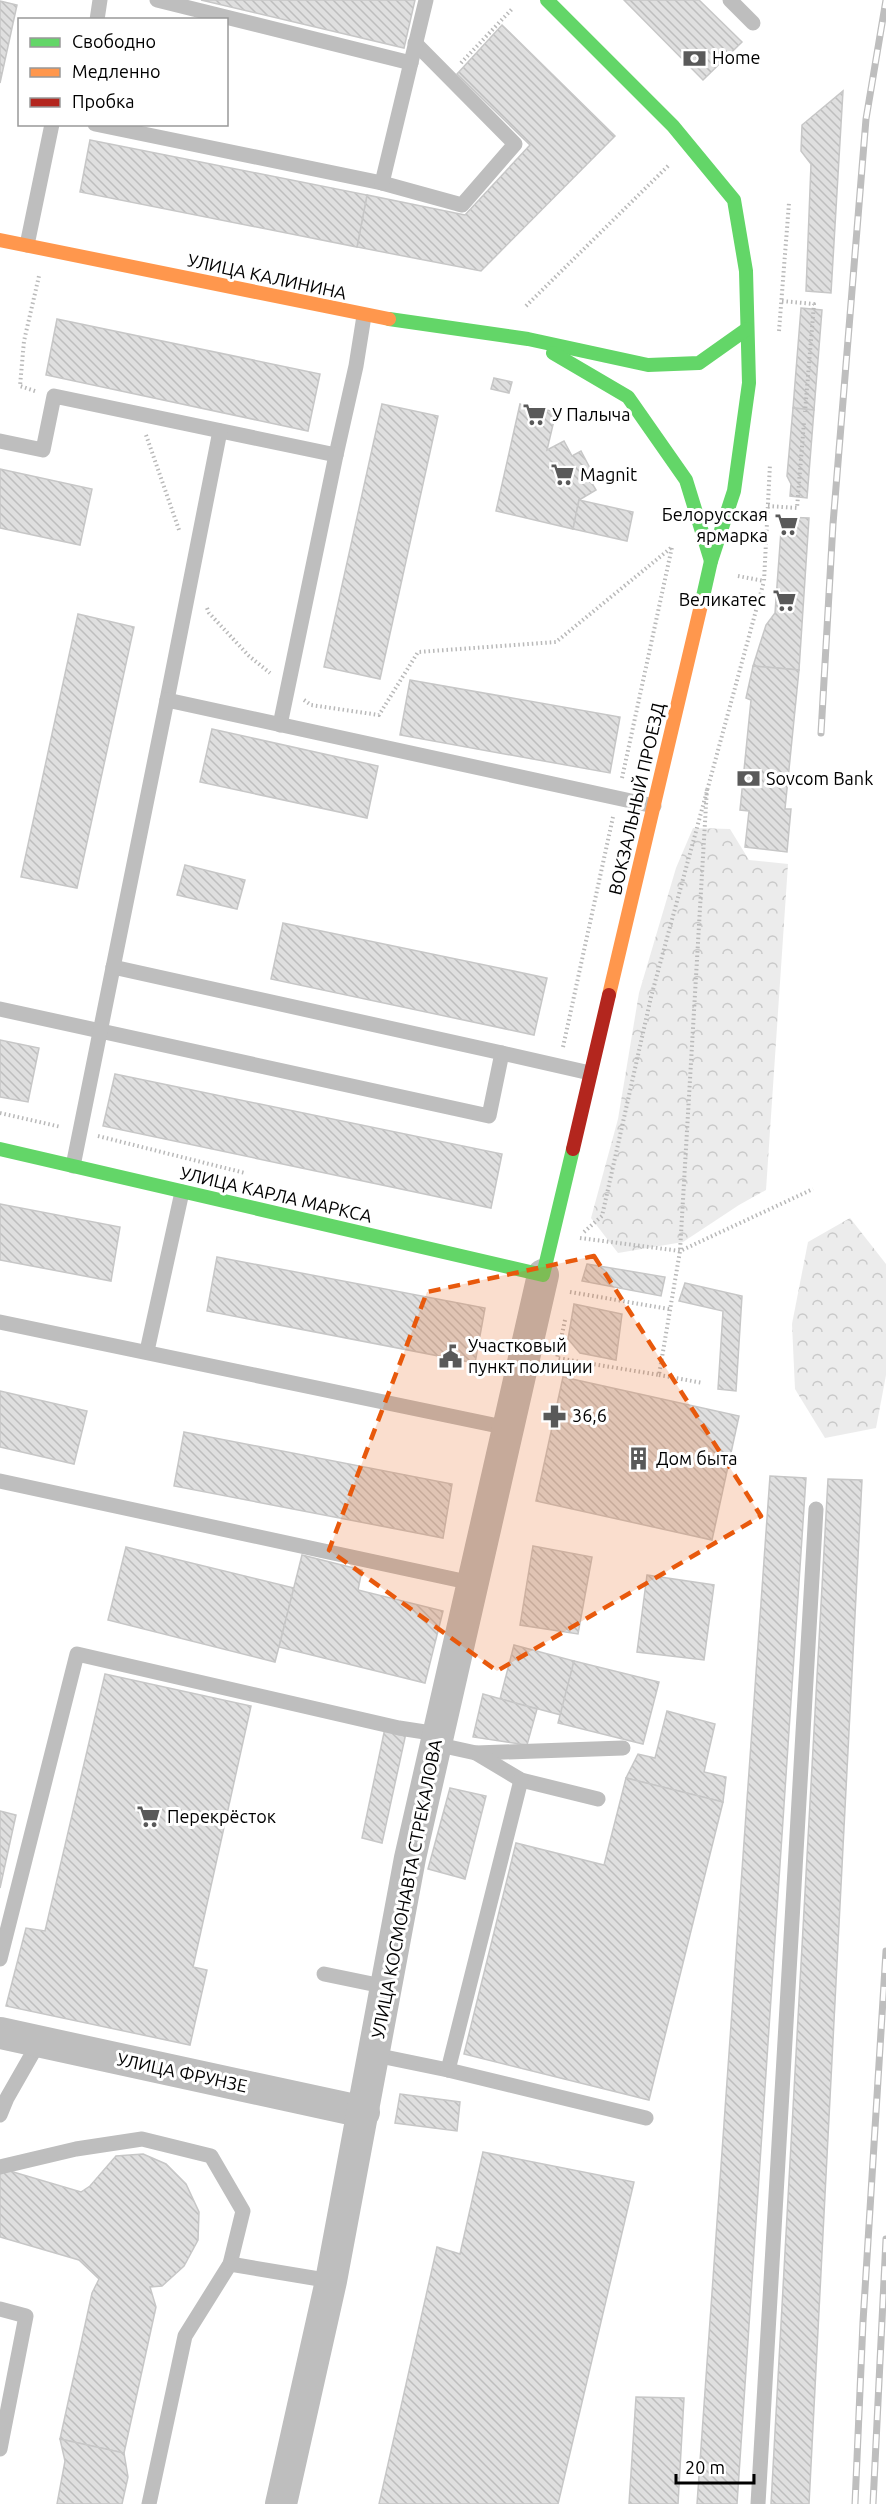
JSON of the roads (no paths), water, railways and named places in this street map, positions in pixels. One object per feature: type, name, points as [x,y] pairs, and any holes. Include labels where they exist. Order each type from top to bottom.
[{"type":"street","name":"ВОКЗАЛЬНЫЙ ПРОЕЗД","points":[[547,0],[673,126],[734,200],[746,271],[749,383],[729,490],[590,1074],[558,1278]]},
{"type":"street","name":"УЛИЦА КАЛИНИНА","points":[[0,240],[364,316],[528,339],[648,365],[699,363],[747,329]]},
{"type":"street","points":[[528,339],[627,397],[686,480],[711,561]]},
{"type":"street","points":[[686,480],[705,484]]},
{"type":"street","name":"УЛИЦА КАРЛА МАРКСА","points":[[0,1149],[558,1278]]},
{"type":"street","name":"УЛИЦА КОСМОНАВТА СТРЕКАЛОВА","points":[[281,2504],[331,2281],[410,1858],[436,1739],[508,1428],[558,1278]]},
{"type":"street","name":"УЛИЦА ФРУНЗЕ","points":[[0,2033],[364,2112]]},
{"type":"lane","points":[[97,18],[100,0]]},
{"type":"lane","points":[[157,0],[411,63]]},
{"type":"lane","points":[[382,183],[426,0]]},
{"type":"lane","points":[[730,0],[753,22]]},
{"type":"lane","points":[[105,126],[382,183],[462,205],[515,144],[415,43]]},
{"type":"lane","points":[[27,245],[52,126]]},
{"type":"lane","points":[[280,725],[356,366],[364,316]]},
{"type":"lane","points":[[0,441],[42,450],[54,396],[336,455]]},
{"type":"lane","points":[[73,1166],[220,431]]},
{"type":"lane","points":[[167,700],[654,806]]},
{"type":"lane","points":[[113,967],[590,1074]]},
{"type":"lane","points":[[0,1009],[489,1116],[502,1053]]},
{"type":"lane","points":[[147,1352],[182,1192]]},
{"type":"lane","points":[[0,1322],[508,1428]]},
{"type":"lane","points":[[0,1481],[472,1583]]},
{"type":"lane","points":[[758,2504],[816,1509]]},
{"type":"lane","points":[[0,1959],[77,1653],[399,1728],[476,1753],[521,1780],[598,1799]]},
{"type":"lane","points":[[476,1753],[623,1748]]},
{"type":"lane","points":[[448,2070],[521,1780]]},
{"type":"lane","points":[[324,1974],[387,1987]]},
{"type":"lane","points":[[0,2115],[7,2098],[39,2042]]},
{"type":"lane","points":[[375,2055],[448,2070],[646,2118]]},
{"type":"lane","points":[[0,2167],[76,2149],[142,2139],[211,2157],[243,2211],[230,2264],[185,2336],[149,2504]]},
{"type":"lane","points":[[230,2264],[331,2281]]},
{"type":"lane","points":[[0,2309],[26,2316],[0,2449]]},
{"type":"railway","points":[[821,733],[833,524],[866,119],[886,0]]},
{"type":"railway","points":[[855,2504],[863,2322],[886,1951]]},
{"type":"railway","points":[[873,2504],[886,2239]]},
{"type":"place","name":"Home","points":[[694,58]]},
{"type":"place","name":"У Палыча","points":[[534,415]]},
{"type":"place","name":"Magnit","points":[[562,475]]},
{"type":"place","name":"Белорусская ярмарка","points":[[786,525]]},
{"type":"place","name":"Великатес","points":[[784,600]]},
{"type":"place","name":"Sovcom Bank","points":[[748,779]]},
{"type":"place","name":"Участковый пункт полиции","points":[[450,1356]]},
{"type":"place","name":"36,6","points":[[554,1416]]},
{"type":"place","name":"Дом быта","points":[[638,1459]]},
{"type":"place","name":"Перекрёсток","points":[[149,1817]]}]
